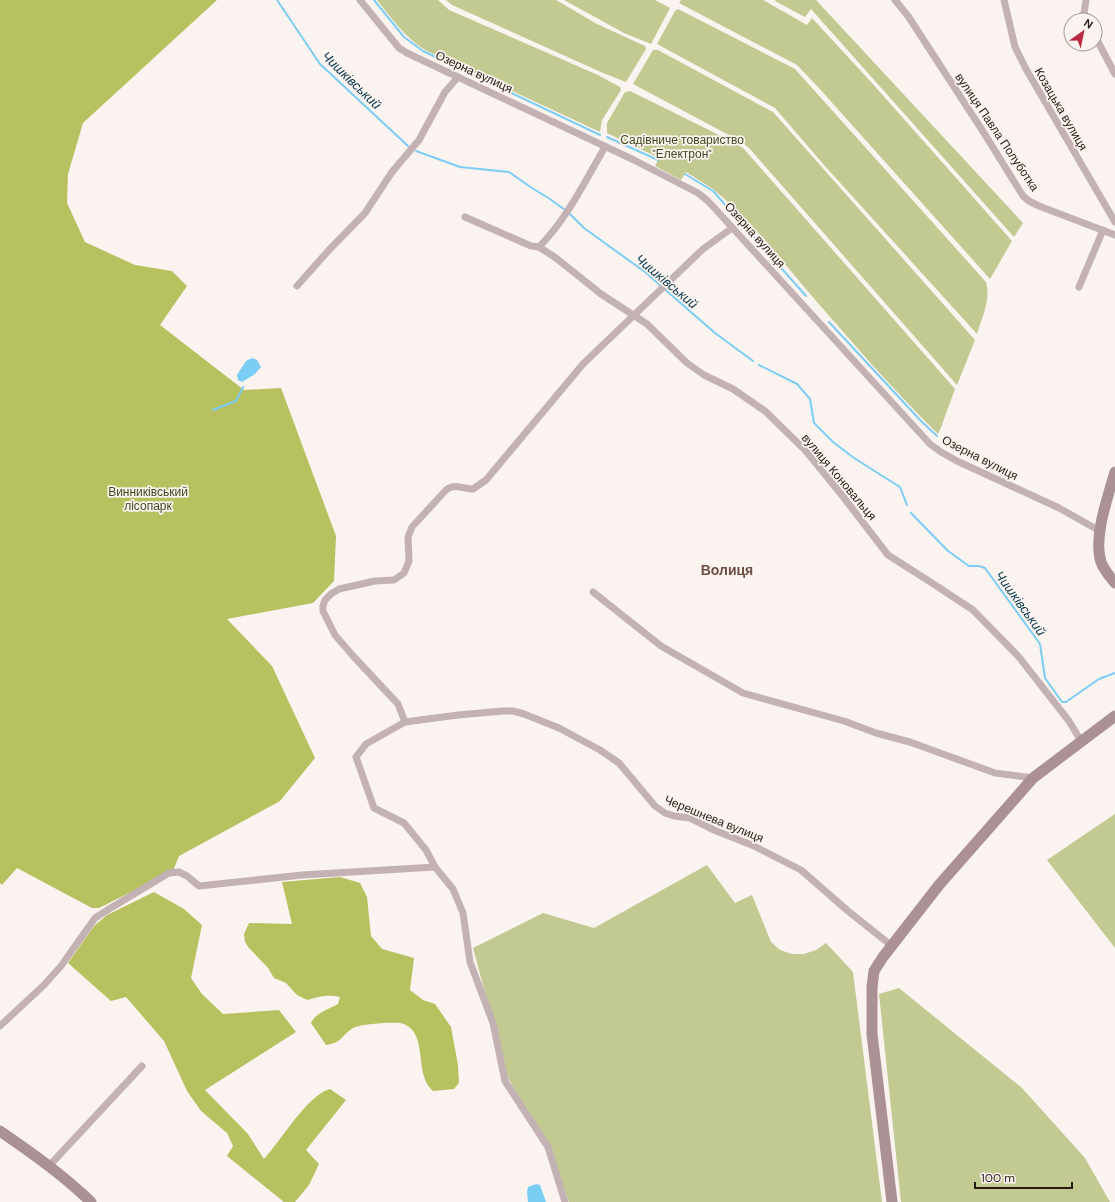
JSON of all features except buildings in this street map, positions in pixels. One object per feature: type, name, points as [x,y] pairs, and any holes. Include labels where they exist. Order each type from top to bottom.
[{"type":"street","name":"Озерна вулиця","points":[[360,0],[399,48],[458,78],[605,146],[698,193],[708,201],[930,444],[958,461],[1059,508],[1100,532]]},
{"type":"street","name":"вулиця Павла Полуботка","points":[[895,0],[908,16],[1023,196],[1039,206],[1115,235]]},
{"type":"street","name":"Козацька вулиця","points":[[1004,0],[1015,47],[1020,58],[1115,222]]},
{"type":"street","points":[[1084,12],[1086,0]]},
{"type":"street","points":[[1103,51],[1115,74]]},
{"type":"street","points":[[297,286],[365,213],[392,172],[418,140],[445,92],[458,78]]},
{"type":"street","points":[[539,247],[550,236],[568,210],[605,146]]},
{"type":"street","name":"вулиця Коновальця","points":[[465,217],[531,246],[539,247],[556,258],[601,294],[647,324],[687,363],[704,376],[733,389],[764,411],[805,450],[888,555],[932,582],[973,610],[1018,656],[1069,720],[1081,741]]},
{"type":"street","points":[[405,722],[398,704],[354,658],[335,635],[323,611],[325,600],[339,589],[375,581],[394,580],[404,573],[409,561],[408,537],[412,527],[450,487],[473,489],[486,480],[583,364],[703,249],[732,228]]},
{"type":"street","points":[[1079,288],[1103,230]]},
{"type":"street","points":[[1115,472],[1100,532],[1098,551],[1102,564],[1115,583]]},
{"type":"street","points":[[592,592],[661,646],[742,693],[844,721],[876,734],[910,742],[995,773],[1033,778]]},
{"type":"street","name":"Черешнева вулиця","points":[[435,867],[426,850],[404,824],[374,808],[356,757],[366,744],[405,722],[458,715],[513,711],[559,728],[600,750],[619,763],[655,806],[665,813],[690,818],[714,830],[754,846],[801,870],[848,911],[892,946]]},
{"type":"street","points":[[892,1202],[874,1049],[872,987],[874,971],[939,886],[1033,778],[1115,716]]},
{"type":"street","points":[[0,1026],[44,985],[61,966],[95,918],[169,873],[179,872],[199,886],[302,875],[435,867],[453,889],[463,913],[470,962],[494,1023],[505,1081],[548,1147],[565,1202]]},
{"type":"street","points":[[49,1166],[142,1066]]},
{"type":"street","points":[[0,1131],[49,1166],[72,1184],[91,1202]]},
{"type":"green space","name":"Винниківський лісопарк","points":[[0,0],[217,0],[83,123],[68,174],[67,203],[85,242],[135,265],[172,271],[187,286],[160,325],[244,390],[281,388],[336,536],[334,581],[313,603],[227,619],[272,666],[315,758],[280,801],[179,856],[173,871],[99,908],[92,908],[17,868],[2,885],[0,883]]},
{"type":"green space","name":"Садівниче товариство \"Електрон\"","points":[[377,0],[438,0],[449,10],[598,75],[620,87],[621,90],[602,120],[600,132],[427,51],[406,35]]},
{"type":"green space","points":[[446,0],[556,0],[597,24],[645,46],[646,49],[626,82],[452,5]]},
{"type":"green space","points":[[564,0],[655,0],[670,8],[651,44],[624,33]]},
{"type":"green space","points":[[681,0],[763,0],[807,25],[812,18],[1012,241],[990,279],[797,65],[679,3]]},
{"type":"green space","points":[[816,0],[1023,223],[1014,237],[811,9],[805,17],[775,1]]},
{"type":"green space","points":[[678,9],[795,69],[986,282],[987,302],[977,334],[824,165],[775,108],[657,44],[675,11]]},
{"type":"green space","name":"Садівниче товариство \"Електрон\"","points":[[653,50],[658,50],[773,112],[975,340],[957,385],[750,149],[742,142],[633,84]]},
{"type":"green space","name":"Садівниче товариство \"Електрон\"","points":[[630,91],[743,148],[955,389],[938,434],[873,366],[765,240],[728,202],[711,188],[686,172],[681,180],[655,166],[659,158],[607,133],[607,123],[625,92]]},
{"type":"green space","points":[[1115,814],[1115,948],[1047,860]]},
{"type":"green space","points":[[707,865],[735,903],[752,895],[771,942],[780,950],[792,954],[804,954],[816,950],[826,943],[853,972],[882,1202],[569,1202],[549,1147],[508,1078],[473,948],[543,913],[594,928]]},
{"type":"green space","points":[[340,877],[360,883],[367,897],[371,936],[382,949],[414,958],[410,990],[423,1000],[435,1004],[451,1027],[458,1065],[459,1083],[454,1089],[433,1091],[427,1084],[416,1037],[412,1029],[404,1024],[370,1024],[353,1028],[335,1043],[326,1045],[311,1023],[316,1016],[338,1004],[340,997],[327,996],[307,1000],[297,995],[286,983],[274,978],[268,968],[245,942],[244,934],[249,923],[292,924],[282,882]]},
{"type":"green space","points":[[154,892],[184,909],[202,925],[191,978],[202,994],[223,1014],[279,1010],[296,1032],[205,1090],[248,1134],[264,1159],[303,1109],[321,1093],[330,1089],[346,1100],[306,1150],[319,1164],[309,1185],[295,1202],[284,1202],[227,1156],[233,1146],[227,1133],[201,1111],[187,1091],[164,1041],[126,997],[111,1001],[68,963],[94,926],[107,915]]},
{"type":"green space","points":[[899,988],[1022,1088],[1085,1158],[1110,1202],[901,1202],[879,994]]},
{"type":"water","points":[[252,358],[257,360],[261,367],[255,374],[242,382],[238,380],[237,375],[246,361]]},
{"type":"water","points":[[536,1184],[540,1185],[546,1202],[528,1202],[528,1187]]},
{"type":"waterway","name":"Чишківський","points":[[277,0],[320,64],[408,146]]},
{"type":"waterway","points":[[374,0],[404,37],[423,51],[600,135]]},
{"type":"waterway","points":[[607,137],[658,160]]},
{"type":"waterway","name":"Чишківський","points":[[416,151],[460,167],[509,172],[565,210]]},
{"type":"waterway","points":[[685,174],[713,191],[806,296]]},
{"type":"waterway","name":"Чишківський","points":[[570,214],[584,228],[645,272],[715,333],[753,361]]},
{"type":"waterway","points":[[829,322],[921,421],[937,436]]},
{"type":"waterway","name":"Чишківський","points":[[759,365],[797,384],[810,399],[814,423],[833,442],[854,458],[900,487],[907,505]]},
{"type":"waterway","points":[[213,410],[236,401],[243,387]]},
{"type":"waterway","name":"Чишківський","points":[[911,513],[948,551],[969,566],[979,566],[985,568],[1040,644],[1045,678],[1062,702],[1066,702],[1099,679],[1115,673]]},
{"type":"district","name":"Волиця","points":[[727,570]]}]
